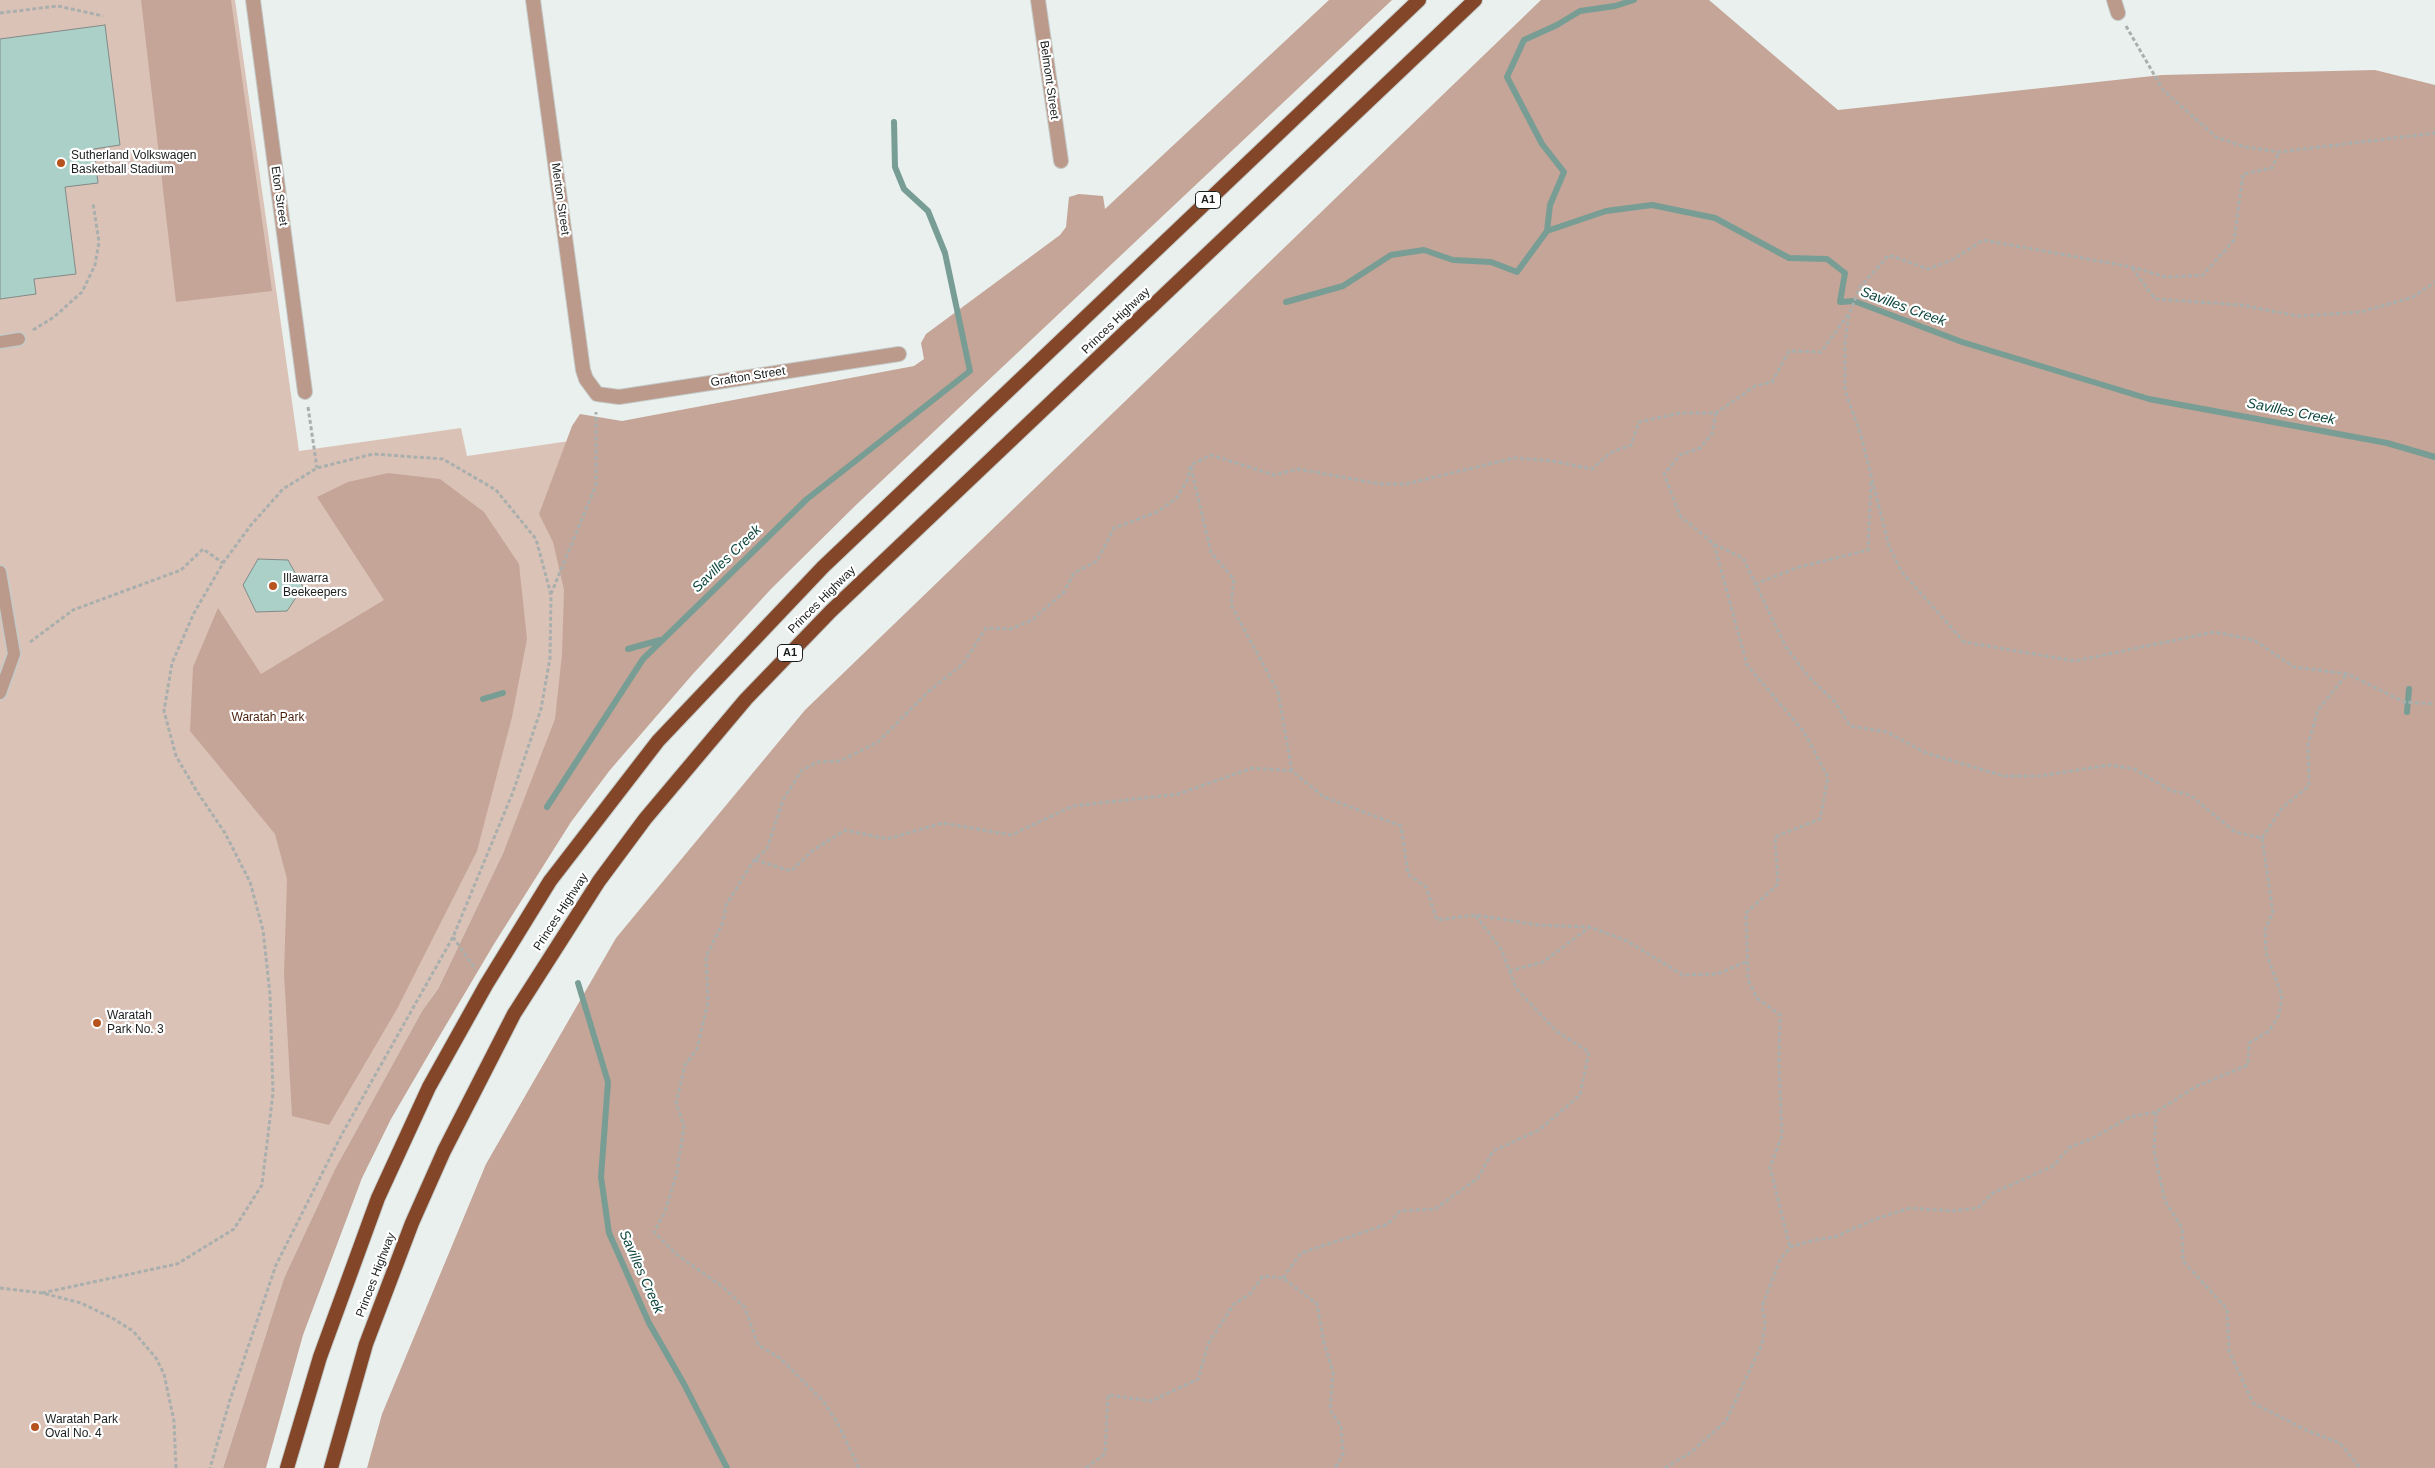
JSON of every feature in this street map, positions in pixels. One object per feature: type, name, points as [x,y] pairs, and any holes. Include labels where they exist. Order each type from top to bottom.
[{"type":"highway","name":"Princes Highway","points":[[287,1468],[320,1357],[378,1198],[429,1087],[486,985],[550,881],[658,741],[816,574],[1419,0]]},
{"type":"highway","name":"Princes Highway","points":[[331,1468],[366,1344],[412,1223],[444,1151],[514,1014],[599,881],[645,819],[746,699],[831,611],[1475,0]]},
{"type":"street","name":"Eton Street","points":[[252,0],[305,392]]},
{"type":"street","name":"Merton Street","points":[[533,0],[583,370],[597,394]]},
{"type":"street","name":"Belmont Street","points":[[1038,0],[1061,161]]},
{"type":"street","name":"Grafton Street","points":[[597,394],[619,397],[899,354]]},
{"type":"lane","points":[[0,342],[19,339]]},
{"type":"lane","points":[[0,572],[14,654],[0,693]]},
{"type":"path","points":[[0,13],[58,6],[103,16]]},
{"type":"path","points":[[2116,7],[2163,90],[2216,138],[2245,147],[2279,152],[2435,133]]},
{"type":"path","points":[[2279,152],[2272,168],[2243,174],[2234,240],[2203,275],[2166,277],[2132,268],[1982,240],[1954,258],[1928,269],[1889,255],[1860,287],[1850,312],[1845,341],[1845,391],[1860,432],[1889,546],[1901,571],[1964,642],[2075,661],[2214,632],[2254,640],[2294,667],[2348,674],[2404,702],[2435,704]]},
{"type":"path","points":[[19,339],[54,317],[82,292],[95,265],[99,242],[93,203]]},
{"type":"path","points":[[2132,268],[2155,299],[2241,305],[2298,316],[2361,312],[2413,297],[2435,282]]},
{"type":"path","points":[[860,1468],[837,1422],[823,1401],[780,1358],[758,1345],[745,1308],[724,1288],[676,1254],[654,1232],[665,1212],[677,1172],[684,1126],[676,1103],[685,1065],[697,1049],[708,1002],[706,957],[723,922],[726,905],[754,860],[766,849],[783,800],[802,770],[818,762],[840,761],[878,742],[929,691],[963,664],[986,628],[1011,629],[1032,620],[1064,592],[1074,573],[1097,561],[1114,528],[1158,512],[1176,499],[1187,481],[1191,465],[1211,455],[1274,475],[1298,470],[1362,479],[1380,484],[1406,484],[1514,458],[1552,461],[1592,469],[1610,453],[1631,445],[1639,422],[1680,413],[1716,414],[1755,386],[1772,382],[1789,351],[1822,352],[1850,312]]},
{"type":"path","points":[[305,392],[317,468]]},
{"type":"path","points":[[550,595],[596,485],[597,394]]},
{"type":"path","points":[[1716,414],[1712,434],[1700,448],[1680,455],[1664,474],[1680,516],[1714,544],[1743,558],[1786,647],[1808,676],[1835,702],[1850,726],[1887,732],[1926,753],[2004,776],[2040,776],[2109,765],[2134,769],[2170,790],[2190,795],[2235,832],[2262,838]]},
{"type":"path","points":[[42,1293],[177,1264],[234,1229],[262,1185],[273,1093],[270,994],[263,930],[250,882],[226,833],[196,790],[176,756],[164,710],[172,663],[194,613],[223,563],[251,525],[283,489],[317,468],[373,454],[443,459],[496,490],[536,539],[550,595],[550,658],[541,708],[513,792],[452,937],[342,1134],[276,1265],[230,1400],[210,1468]]},
{"type":"path","points":[[1191,465],[1211,553],[1234,579],[1231,605],[1278,692],[1292,770]]},
{"type":"path","points":[[1755,584],[1799,567],[1868,550],[1872,478]]},
{"type":"path","points":[[1714,544],[1747,664],[1804,732],[1828,777],[1820,819],[1775,837],[1778,884],[1746,913],[1748,980],[1757,998],[1780,1016],[1779,1063],[1782,1136],[1770,1167],[1790,1247]]},
{"type":"path","points":[[14,654],[73,610],[181,570],[203,549],[223,563]]},
{"type":"path","points":[[1665,1468],[1690,1454],[1726,1421],[1762,1344],[1765,1323],[1762,1306],[1780,1260],[1790,1247],[1814,1240],[1835,1237],[1875,1219],[1910,1208],[1952,1211],[1978,1208],[1993,1193],[2053,1166],[2070,1147],[2093,1138],[2130,1118],[2156,1112],[2195,1087],[2248,1065],[2249,1043],[2269,1031],[2279,1015],[2282,996],[2266,953],[2265,930],[2273,912],[2262,838],[2282,807],[2308,786],[2308,744],[2318,710],[2348,674]]},
{"type":"path","points":[[754,860],[791,871],[812,851],[845,830],[888,839],[943,823],[1011,835],[1073,806],[1178,794],[1252,768],[1292,770],[1324,797],[1401,826],[1408,874],[1426,887],[1437,920],[1476,915],[1538,925],[1590,927],[1627,942],[1683,975],[1717,974],[1748,961]]},
{"type":"path","points":[[1283,1278],[1301,1253],[1388,1224],[1400,1211],[1435,1209],[1478,1178],[1493,1151],[1539,1130],[1580,1095],[1589,1052],[1556,1031],[1516,988],[1501,949],[1476,915]]},
{"type":"path","points":[[1509,971],[1543,962],[1590,927]]},
{"type":"path","points":[[452,937],[486,985]]},
{"type":"path","points":[[2156,1112],[2154,1151],[2165,1201],[2182,1228],[2183,1261],[2227,1309],[2229,1351],[2252,1403],[2308,1431],[2340,1443],[2360,1468]]},
{"type":"path","points":[[1086,1468],[1106,1454],[1108,1395],[1151,1401],[1198,1379],[1208,1344],[1234,1304],[1250,1294],[1262,1276],[1283,1278],[1317,1304],[1324,1343],[1333,1372],[1330,1410],[1341,1426],[1343,1454],[1335,1468]]},
{"type":"path","points":[[0,1288],[42,1293],[81,1303],[114,1319],[132,1331],[156,1358],[164,1374],[174,1421],[176,1468]]},
{"type":"green space","name":"Waratah Park","points":[[0,0],[235,0],[299,451],[461,428],[467,456],[631,432],[664,617],[504,851],[438,989],[422,1011],[334,1171],[284,1278],[223,1468],[0,1468]]},
{"type":"green space","points":[[141,0],[231,0],[272,291],[176,302]]},
{"type":"green space","points":[[1329,0],[1392,0],[857,504],[771,589],[692,675],[610,770],[571,822],[494,944],[391,1119],[362,1178],[303,1335],[266,1468],[223,1468],[284,1278],[334,1171],[422,1011],[438,989],[504,851],[555,719],[562,654],[564,590],[553,542],[539,514],[572,426],[580,414],[622,421],[914,366],[924,359],[921,343],[926,334],[1060,235],[1066,227],[1069,197],[1079,194],[1103,196],[1105,209]]},
{"type":"green space","points":[[1541,0],[1709,0],[1838,110],[2162,75],[2375,70],[2435,85],[2435,1468],[367,1468],[382,1414],[486,1164],[616,938],[805,710]]},
{"type":"green space","points":[[388,473],[440,479],[484,512],[519,564],[527,639],[512,717],[477,851],[397,1009],[329,1125],[292,1116],[284,973],[287,879],[275,834],[190,731],[193,667],[218,608],[261,674],[384,600],[317,497],[348,482]]},
{"type":"building","name":"Sutherland Volkswagen Basketball Stadium","points":[[105,25],[120,145],[94,149],[98,183],[65,187],[76,274],[34,279],[36,294],[0,299],[0,39]]},
{"type":"building","name":"Illawarra Beekeepers","points":[[258,559],[288,560],[303,587],[287,611],[256,612],[243,585]]},
{"type":"waterway","points":[[1547,231],[1550,205],[1564,172],[1542,144],[1507,77],[1524,40],[1557,25],[1580,11],[1615,6],[1634,0]]},
{"type":"waterway","name":"Savilles Creek","points":[[547,807],[643,659],[807,499],[970,371],[945,253],[928,211],[904,189],[895,167],[894,122]]},
{"type":"waterway","name":"Savilles Creek","points":[[1286,302],[1343,286],[1391,255],[1424,250],[1453,260],[1491,262],[1517,272],[1547,231],[1606,211],[1652,205],[1715,218],[1789,258],[1827,259],[1845,273],[1840,302],[1854,301],[1962,342],[2149,399],[2387,443],[2435,457]]},
{"type":"waterway","points":[[628,649],[660,640]]},
{"type":"waterway","points":[[2407,712],[2409,689]]},
{"type":"waterway","points":[[483,699],[503,693]]},
{"type":"waterway","name":"Savilles Creek","points":[[578,983],[608,1082],[601,1177],[609,1233],[649,1323],[684,1384],[727,1468]]},
{"type":"place","name":"Sutherland Volkswagen Basketball Stadium","points":[[61,163]]},
{"type":"place","name":"Illawarra Beekeepers","points":[[273,586]]},
{"type":"place","name":"Waratah Park No. 3","points":[[97,1023]]},
{"type":"place","name":"Waratah Park Oval No. 4","points":[[35,1427]]}]
